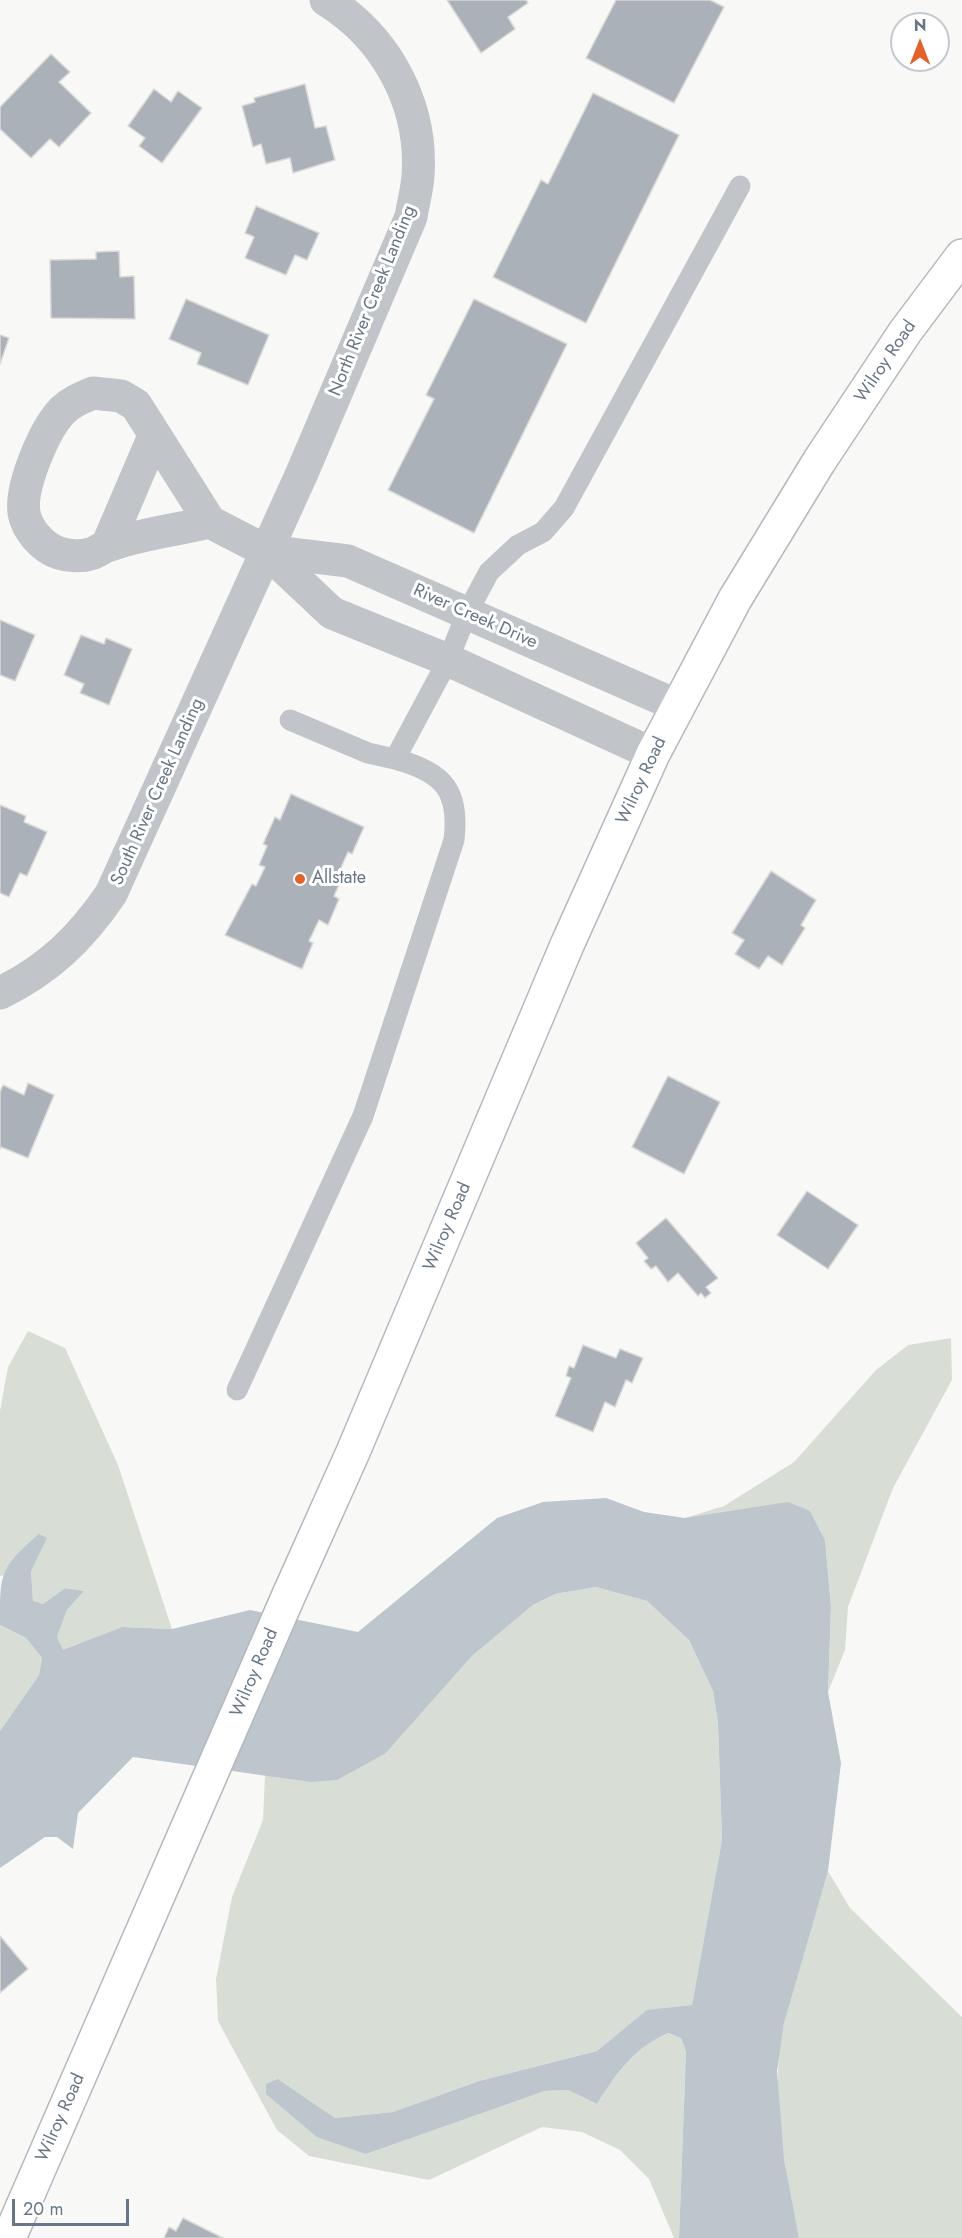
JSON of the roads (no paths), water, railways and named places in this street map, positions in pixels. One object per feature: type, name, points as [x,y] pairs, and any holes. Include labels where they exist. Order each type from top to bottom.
[{"type":"main road","name":"Wilroy Road","points":[[9,2238],[353,1452],[567,945],[653,754],[735,599],[819,460],[905,332],[962,256]]},
{"type":"street","name":"North River Creek Landing","points":[[266,551],[411,217],[418,176],[416,126],[403,86],[382,50],[348,14],[326,0]]},
{"type":"street","points":[[93,393],[121,396],[136,405],[147,418],[154,436],[210,522],[107,546],[90,555],[69,556],[48,549],[33,533],[24,513],[31,471],[51,426],[73,401],[93,393]]},
{"type":"street","points":[[107,546],[154,436]]},
{"type":"street","name":"River Creek Drive","points":[[210,522],[266,551],[332,613],[448,660],[653,754]]},
{"type":"street","name":"River Creek Drive","points":[[266,551],[348,561],[678,706]]},
{"type":"street","name":"South River Creek Landing","points":[[0,993],[29,979],[59,958],[90,925],[111,894],[266,551]]},
{"type":"lane","points":[[395,759],[448,660],[467,613],[489,572],[518,546],[543,532],[564,508],[740,186]]},
{"type":"lane","points":[[237,1390],[363,1116],[454,840],[457,814],[452,794],[436,777],[419,765],[368,753],[290,720]]},
{"type":"place","name":"Allstate","points":[[300,879]]}]
